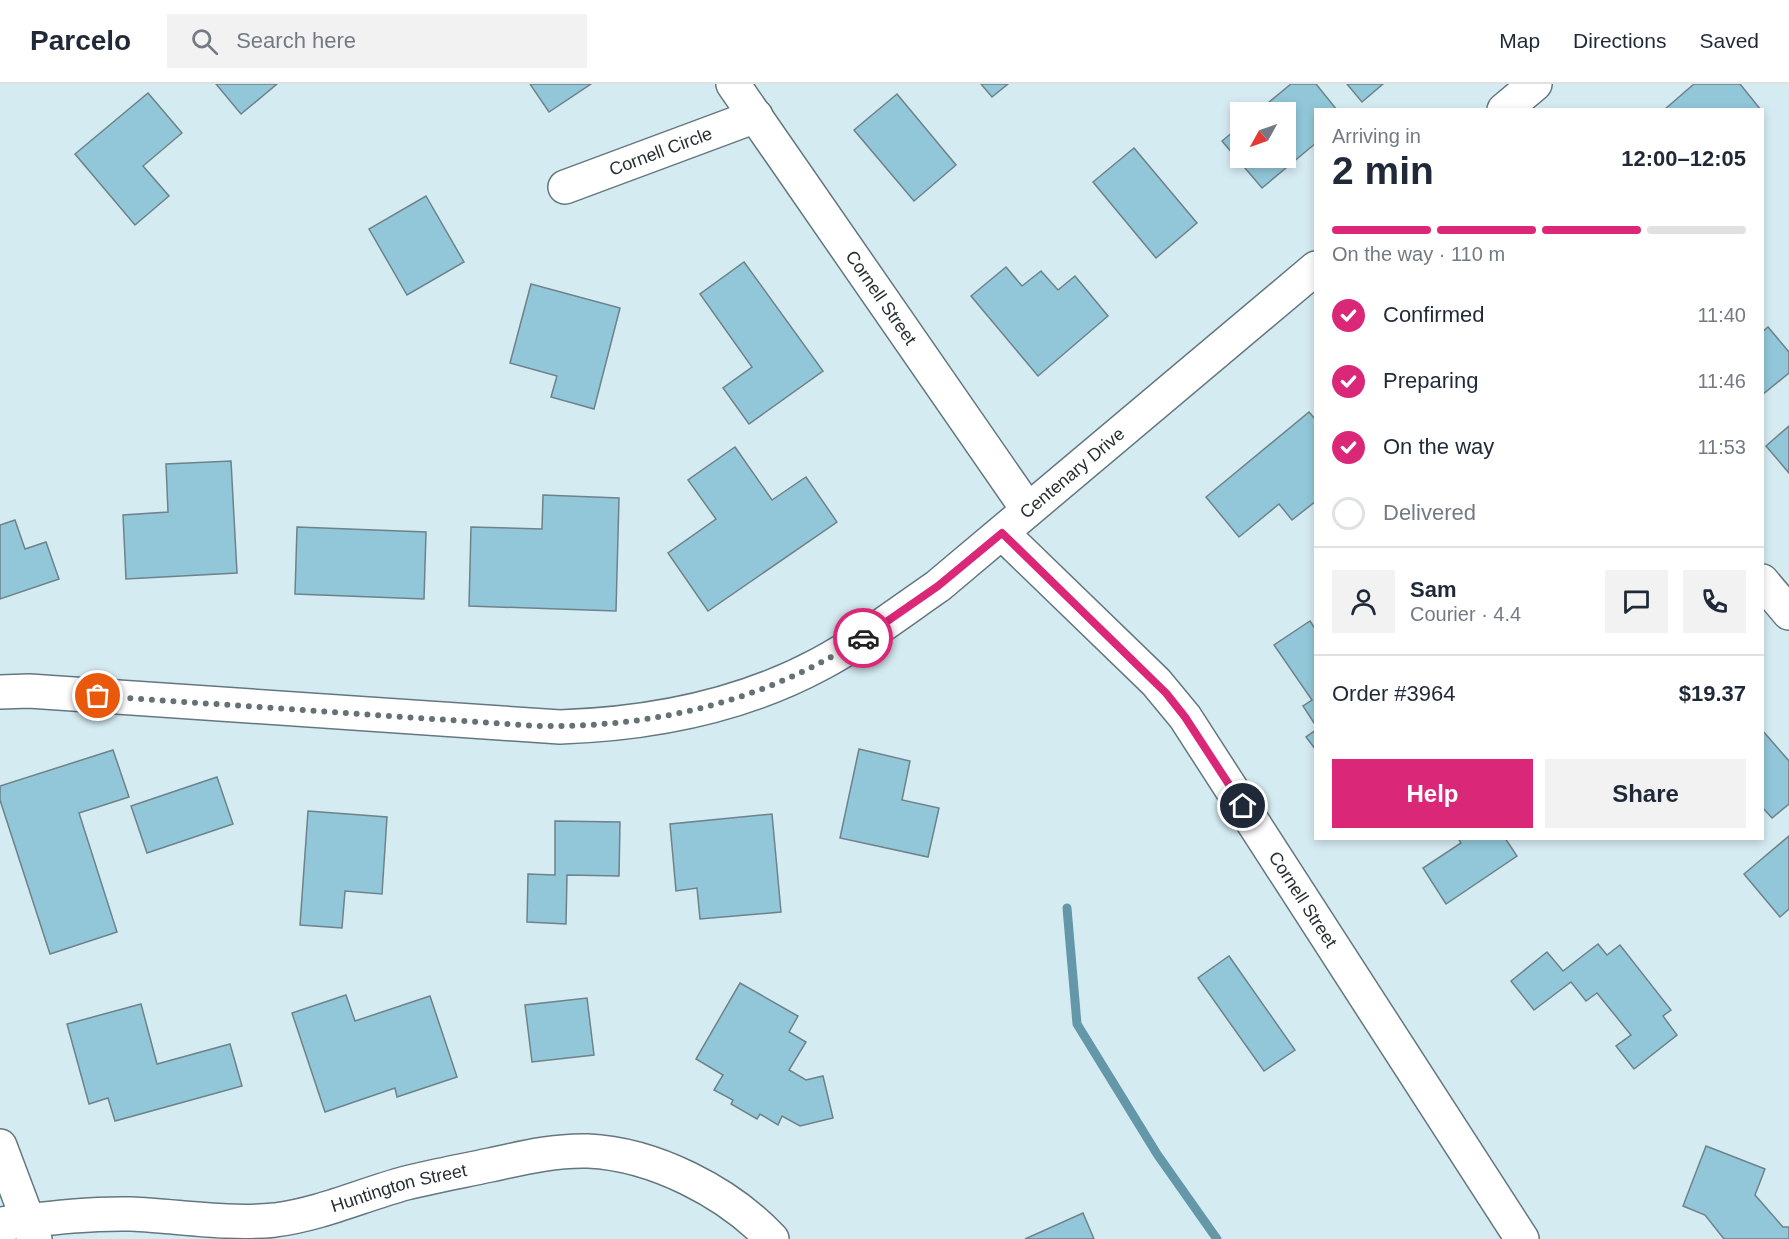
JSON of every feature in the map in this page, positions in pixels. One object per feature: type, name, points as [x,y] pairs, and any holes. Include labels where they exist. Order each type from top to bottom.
[{"type":"street","points":[[1506,108],[1535,84]]},
{"type":"street","name":"Cornell Street","points":[[735,85],[1028,510]]},
{"type":"street","name":"Cornell Circle","points":[[565,187],[756,116]]},
{"type":"street","name":"Centenary Drive","points":[[0,692],[28,691],[536,726],[607,724],[670,716],[732,701],[792,678],[820,664],[908,608],[957,571],[1314,270]]},
{"type":"street","name":"Cornell Street","points":[[1002,533],[1156,682],[1185,717],[1522,1239]]},
{"type":"street","points":[[1764,583],[1789,613]]},
{"type":"street","points":[[0,1146],[21,1228]]},
{"type":"street","name":"Huntington Street","points":[[21,1228],[117,1214],[253,1221],[292,1218],[435,1176],[531,1156],[589,1151],[644,1162],[699,1183],[741,1209],[772,1239]]},
{"type":"building","points":[[216,84],[277,84],[241,114]]},
{"type":"building","points":[[530,84],[591,84],[549,112]]},
{"type":"building","points":[[981,84],[1008,84],[992,97]]},
{"type":"building","points":[[1291,84],[1316,84],[1335,108],[1314,108],[1314,145],[1296,160],[1296,102],[1269,102]]},
{"type":"building","points":[[1347,84],[1383,84],[1362,102]]},
{"type":"building","points":[[1694,84],[1740,84],[1759,108],[1666,108]]},
{"type":"building","points":[[148,93],[182,133],[143,166],[169,196],[135,225],[75,154]]},
{"type":"building","points":[[897,94],[956,165],[914,201],[854,130]]},
{"type":"building","points":[[1230,134],[1230,150],[1222,141]]},
{"type":"building","points":[[1134,148],[1197,223],[1156,258],[1093,182]]},
{"type":"building","points":[[1245,168],[1286,168],[1262,188]]},
{"type":"building","points":[[426,196],[464,262],[407,295],[369,229]]},
{"type":"building","points":[[744,262],[823,371],[749,424],[723,388],[752,367],[700,294]]},
{"type":"building","points":[[1006,267],[1022,286],[1041,271],[1058,290],[1075,276],[1108,316],[1038,376],[971,296]]},
{"type":"building","points":[[531,284],[620,308],[594,409],[551,397],[557,376],[510,363]]},
{"type":"building","points":[[1768,327],[1789,352],[1789,373],[1764,393],[1764,330]]},
{"type":"building","points":[[1309,412],[1314,418],[1314,503],[1292,520],[1279,504],[1239,537],[1206,497]]},
{"type":"building","points":[[1789,426],[1789,473],[1766,446]]},
{"type":"building","points":[[735,447],[772,500],[806,477],[837,522],[708,611],[668,553],[716,519],[688,480]]},
{"type":"building","points":[[231,461],[237,573],[126,579],[123,515],[168,512],[166,464]]},
{"type":"building","points":[[543,495],[619,498],[616,611],[469,606],[471,527],[542,529]]},
{"type":"building","points":[[15,520],[25,549],[46,542],[59,579],[0,599],[0,525]]},
{"type":"building","points":[[297,527],[426,532],[424,599],[295,594]]},
{"type":"building","points":[[1310,621],[1314,627],[1314,723],[1303,706],[1312,700],[1274,645]]},
{"type":"building","points":[[1314,731],[1314,747],[1306,737]]},
{"type":"building","points":[[1764,732],[1789,761],[1789,804],[1772,818],[1764,809]]},
{"type":"building","points":[[859,749],[910,761],[902,800],[939,808],[928,857],[840,838]]},
{"type":"building","points":[[113,750],[129,797],[79,813],[117,932],[50,954],[0,800],[0,786]]},
{"type":"building","points":[[217,777],[233,824],[147,853],[131,806]]},
{"type":"building","points":[[308,811],[387,817],[382,894],[345,891],[342,928],[300,925]]},
{"type":"building","points":[[772,814],[781,912],[700,919],[697,888],[676,891],[670,824]]},
{"type":"building","points":[[555,821],[620,822],[619,876],[567,875],[566,924],[527,922],[528,874],[555,875]]},
{"type":"building","points":[[1789,836],[1789,909],[1780,917],[1744,874]]},
{"type":"building","points":[[1459,840],[1506,840],[1517,856],[1446,904],[1423,868],[1461,843]]},
{"type":"building","points":[[1598,944],[1607,955],[1620,945],[1671,1010],[1663,1016],[1677,1035],[1634,1069],[1616,1046],[1631,1035],[1597,993],[1586,1001],[1571,982],[1534,1010],[1511,981],[1547,952],[1563,971]]},
{"type":"building","points":[[1229,956],[1295,1050],[1264,1071],[1198,978]]},
{"type":"building","points":[[740,983],[798,1016],[789,1032],[806,1042],[789,1070],[806,1080],[823,1076],[833,1118],[800,1126],[782,1116],[778,1125],[760,1114],[757,1119],[731,1104],[733,1100],[714,1090],[723,1075],[696,1059]]},
{"type":"building","points":[[346,995],[355,1021],[430,996],[457,1077],[397,1097],[395,1088],[325,1112],[292,1013]]},
{"type":"building","points":[[587,998],[594,1055],[532,1062],[525,1005]]},
{"type":"building","points":[[141,1004],[157,1064],[230,1044],[242,1086],[115,1121],[108,1098],[89,1104],[67,1024]]},
{"type":"building","points":[[1706,1146],[1765,1169],[1755,1195],[1783,1227],[1789,1227],[1789,1239],[1724,1239],[1705,1215],[1683,1206]]},
{"type":"building","points":[[1083,1213],[1094,1239],[1025,1239]]},
{"type":"waterway","points":[[1067,908],[1077,1024],[1157,1154],[1217,1239]]},
{"type":"way so far","points":[[98,696],[536,726],[582,726],[670,716],[732,701],[792,678],[863,638]]},
{"type":"route","points":[[863,638],[938,586],[1002,533],[1166,693],[1185,717],[1243,806]]}]
